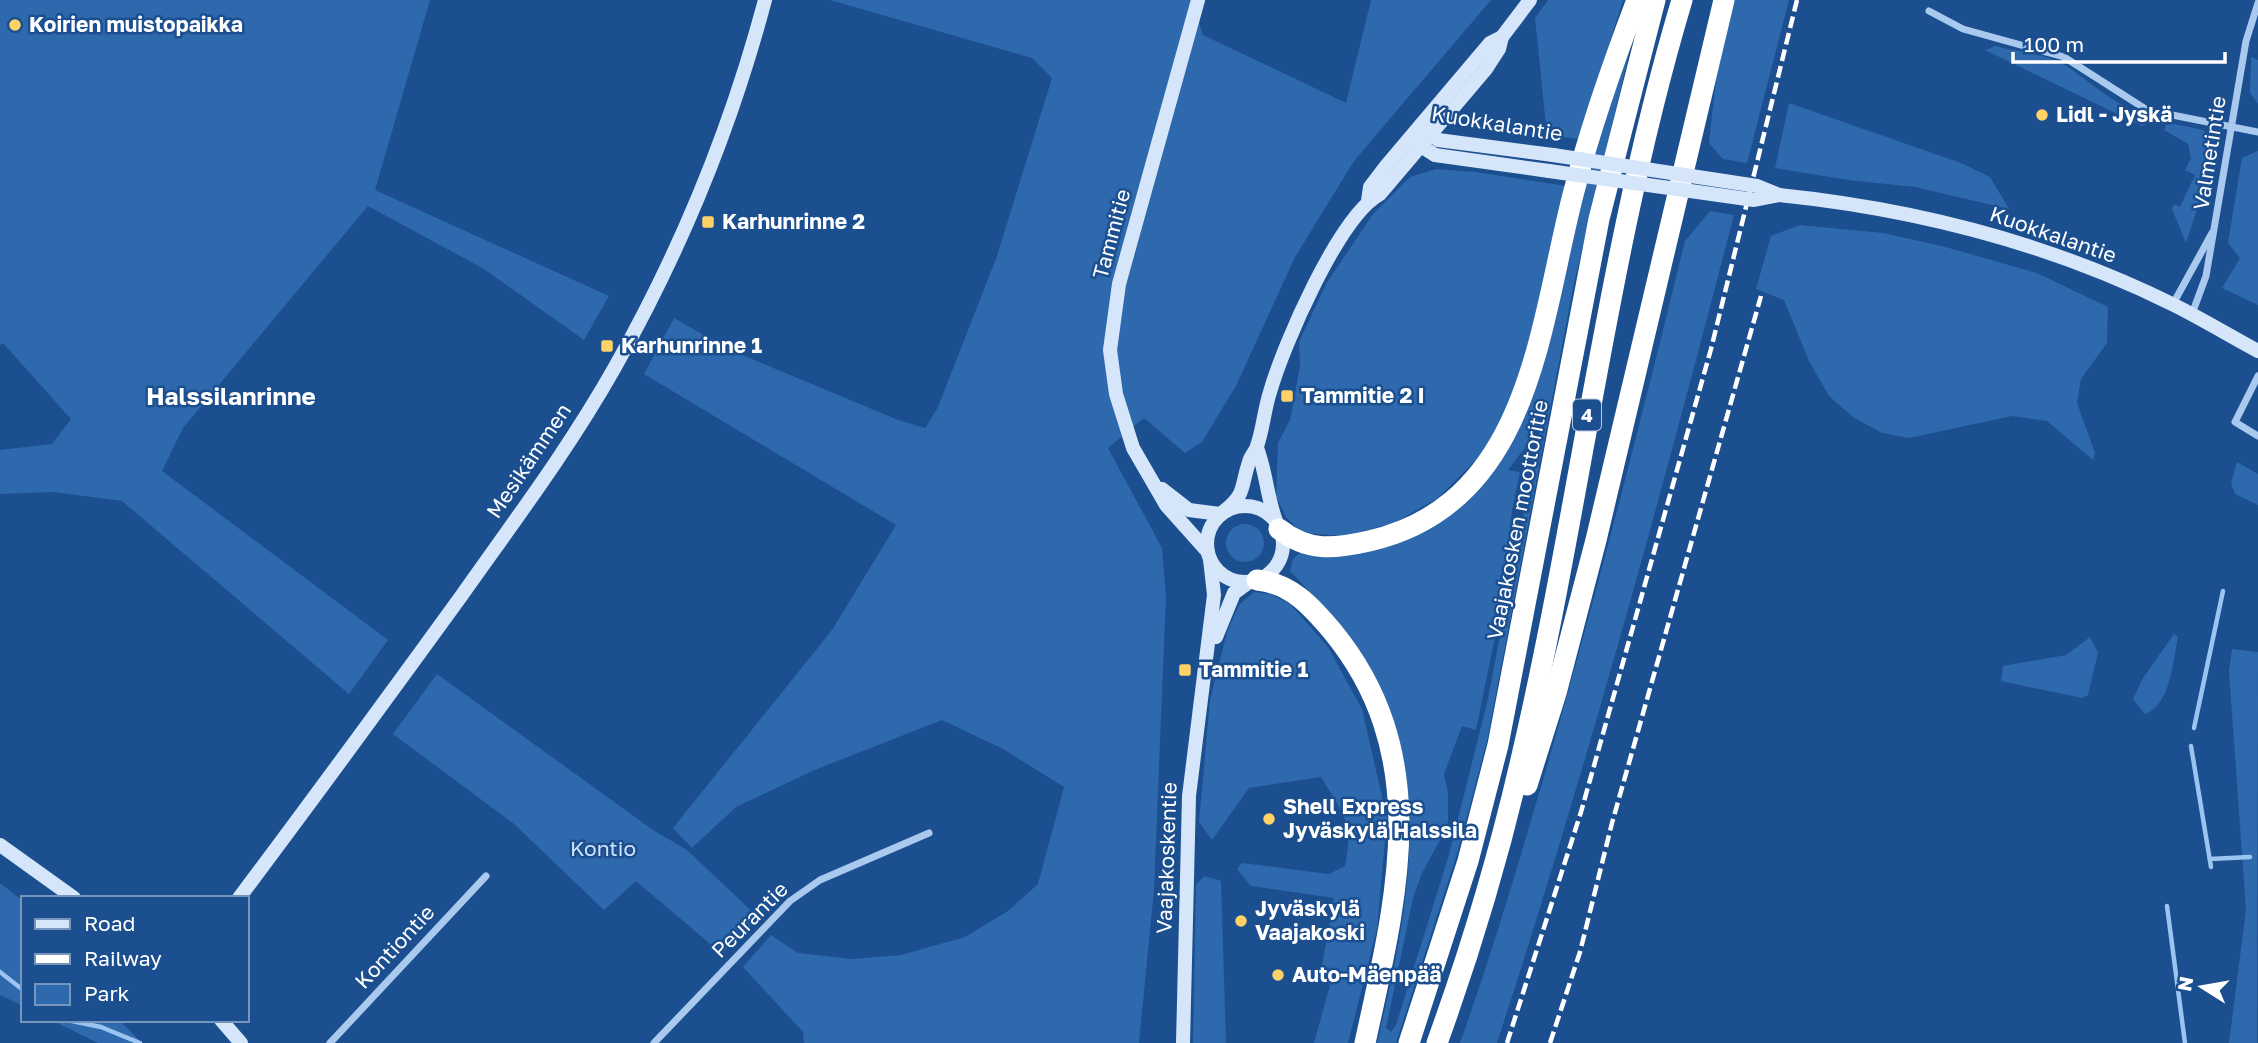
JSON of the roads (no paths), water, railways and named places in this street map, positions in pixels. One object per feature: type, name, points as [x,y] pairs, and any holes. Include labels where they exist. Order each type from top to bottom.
[{"type":"highway","points":[[1278,526],[1293,541],[1315,547],[1365,542],[1397,534],[1448,505],[1471,485],[1493,457],[1526,389],[1596,114],[1637,0]]},
{"type":"highway","name":"Vaajakosken moottoritie","points":[[1409,1043],[1460,886],[1499,745],[1599,219],[1655,0]]},
{"type":"highway","name":"4","points":[[1437,1043],[1503,833],[1533,707],[1629,205],[1682,0]]},
{"type":"highway","points":[[1503,833],[1524,794],[1539,751],[1683,182],[1722,8]]},
{"type":"highway","points":[[1253,581],[1274,582],[1293,592],[1319,615],[1368,681],[1392,747],[1399,785],[1397,871],[1383,959],[1365,1043]]},
{"type":"main road","name":"Mesikämmen","points":[[240,896],[545,480],[615,367],[657,286],[712,164],[736,97],[765,0]]},
{"type":"main road","name":"Tammitie","points":[[1198,0],[1122,275],[1112,330],[1111,372],[1115,394],[1133,448],[1166,505],[1209,556]]},
{"type":"main road","points":[[1418,139],[1432,134],[1486,69],[1499,49],[1502,37],[1530,0]]},
{"type":"main road","points":[[1256,448],[1262,462],[1266,495],[1283,546],[1280,559],[1275,568],[1253,581],[1224,578],[1209,556],[1209,531],[1221,513],[1241,495],[1249,461],[1256,448],[1270,388],[1299,314],[1326,264],[1368,201],[1380,194],[1490,43],[1502,37]]},
{"type":"main road","name":"Kuokkalantie","points":[[1432,134],[1438,140],[1553,155],[1754,200],[1779,195],[1888,208],[2012,240],[2105,273],[2173,304],[2253,348]]},
{"type":"main road","name":"Kuokkalantie","points":[[1418,139],[1435,155],[1549,171],[1683,182]]},
{"type":"main road","name":"Tammitie","points":[[1151,477],[1170,498],[1189,510],[1221,513]]},
{"type":"main road","points":[[1221,513],[1251,506],[1270,515],[1278,526]]},
{"type":"main road","name":"Vaajakoskentie","points":[[1183,1043],[1189,796],[1214,595],[1209,556]]},
{"type":"main road","name":"Vaajakoskentie","points":[[1203,674],[1228,604],[1234,593],[1253,581]]},
{"type":"main road","points":[[0,845],[71,896]]},
{"type":"main road","points":[[223,1022],[241,1043]]},
{"type":"street","name":"Valmetintie","points":[[2192,314],[2206,276],[2246,41],[2258,2]]},
{"type":"street","points":[[1928,11],[1963,29],[2064,57],[2147,110],[2258,132]]},
{"type":"street","name":"Valmetintie","points":[[2173,304],[2216,227]]},
{"type":"street","points":[[2258,376],[2235,422],[2258,436]]},
{"type":"street","name":"Peurantie","points":[[654,1043],[790,901],[820,880],[929,832]]},
{"type":"street","name":"Kontiontie","points":[[330,1043],[486,876]]},
{"type":"waterway","points":[[2194,728],[2223,591]]},
{"type":"waterway","points":[[2191,746],[2211,867]]},
{"type":"waterway","points":[[2210,859],[2250,857]]},
{"type":"waterway","points":[[2167,906],[2185,1043]]},
{"type":"waterway","points":[[0,972],[21,988]]},
{"type":"waterway","points":[[77,1022],[101,1027],[140,1043]]},
{"type":"railway","points":[[1507,1043],[1581,812],[1711,349],[1797,0]]},
{"type":"railway","points":[[1550,1043],[1580,952],[1612,823],[1761,296]]},
{"type":"place","name":"Koirien muistopaikka","points":[[15,25]]},
{"type":"place","name":"Lidl - Jyskä","points":[[2042,115]]},
{"type":"place","name":"Karhunrinne 2","points":[[708,222]]},
{"type":"place","name":"Karhunrinne 1","points":[[607,346]]},
{"type":"place","name":"Tammitie 2 I","points":[[1287,396]]},
{"type":"place","name":"Tammitie 1","points":[[1185,670]]},
{"type":"place","name":"Shell Express Jyväskylä Halssila","points":[[1269,819]]},
{"type":"place","name":"Jyväskylä Vaajakoski","points":[[1241,921]]},
{"type":"place","name":"Auto-Mäenpää","points":[[1278,975]]},
{"type":"district","name":"Halssilanrinne","points":[[231,397]]},
{"type":"park label","name":"Kontio","points":[[603,849]]}]
